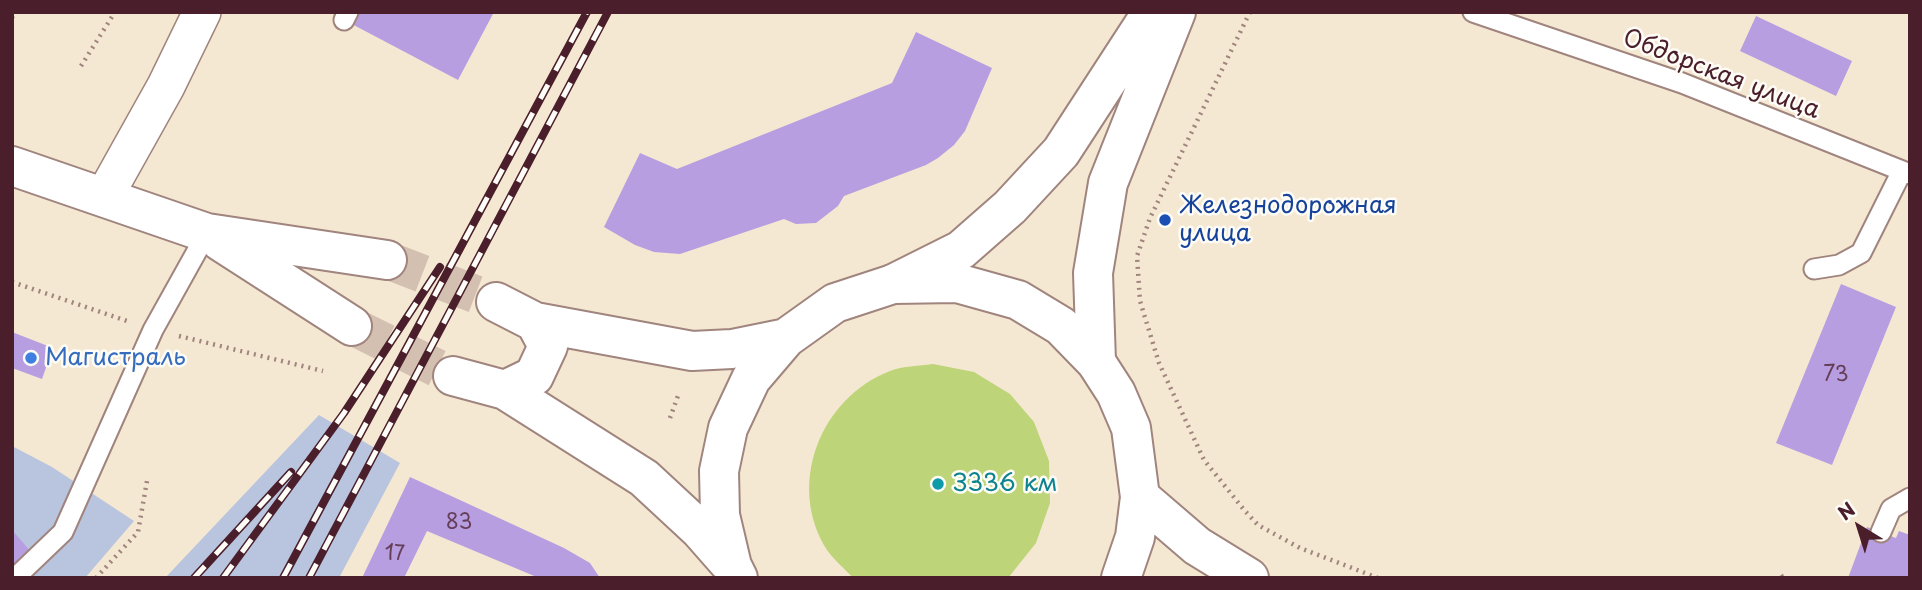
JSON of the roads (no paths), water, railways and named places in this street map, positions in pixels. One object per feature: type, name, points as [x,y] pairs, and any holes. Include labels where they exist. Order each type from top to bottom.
[{"type":"main road","points":[[735,572],[720,515],[719,471],[729,428],[751,379],[786,338],[835,303],[893,284],[961,250],[1010,207],[1061,152],[1152,12]]},
{"type":"main road","points":[[1096,362],[1093,273],[1108,183],[1176,12]]},
{"type":"main road","points":[[12,166],[207,233],[387,261]]},
{"type":"main road","points":[[207,233],[352,326]]},
{"type":"main road","points":[[893,284],[957,283],[1018,300],[1060,326],[1096,362],[1116,393],[1131,428],[1140,497],[1135,537],[1122,578]]},
{"type":"main road","points":[[496,302],[535,322],[692,351],[733,349],[786,338]]},
{"type":"main road","points":[[505,390],[534,376],[548,346],[535,322]]},
{"type":"main road","points":[[453,376],[505,390],[644,478],[699,529],[735,572]]},
{"type":"main road","points":[[1140,497],[1198,546],[1249,578]]},
{"type":"street","points":[[104,197],[166,86],[202,12]]},
{"type":"lane","name":"Обдорская улица","points":[[1473,12],[1682,83],[1906,173]]},
{"type":"lane","points":[[1814,269],[1839,265],[1861,253],[1906,173]]},
{"type":"lane","points":[[16,578],[62,532],[153,330],[207,233]]},
{"type":"lane","points":[[1881,532],[1891,509],[1910,498]]},
{"type":"tunnel","points":[[387,260],[496,302]]},
{"type":"tunnel","points":[[352,326],[453,376]]},
{"type":"railway","points":[[283,578],[587,12]]},
{"type":"railway","points":[[309,578],[608,12]]},
{"type":"railway","points":[[223,578],[344,413],[440,267]]},
{"type":"railway","points":[[194,578],[291,472]]},
{"type":"place","name":"Железнодорожная улица","points":[[1165,220]]},
{"type":"place","name":"Магистраль","points":[[31,358]]},
{"type":"place","name":"3336 км","points":[[938,484]]}]
